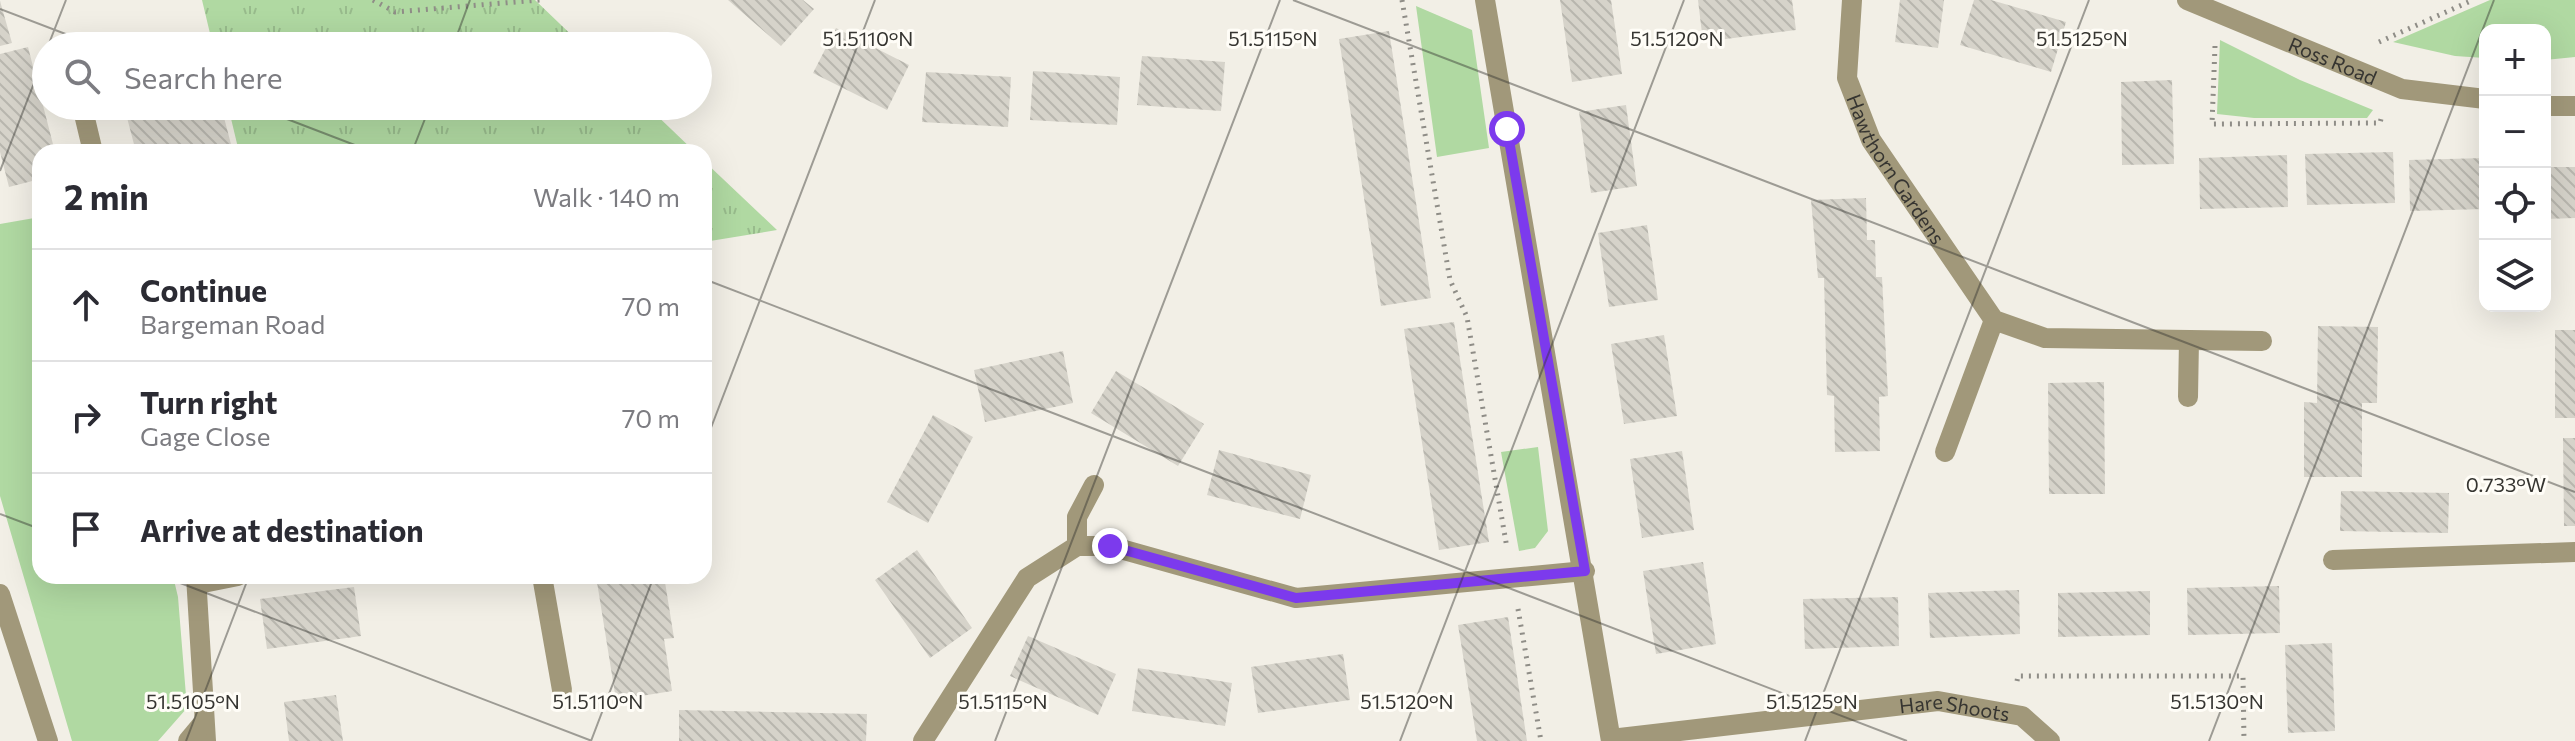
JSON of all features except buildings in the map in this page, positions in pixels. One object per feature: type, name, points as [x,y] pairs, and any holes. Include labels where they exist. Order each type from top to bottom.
[{"type":"street","points":[[1485,0],[1585,571],[1611,740]]},
{"type":"street","name":"Hawthorn Gardens","points":[[1852,0],[1847,78],[1871,140],[1994,320]]},
{"type":"street","name":"Ross Road","points":[[2187,0],[2402,89],[2479,98]]},
{"type":"street","points":[[2551,106],[2575,106]]},
{"type":"street","points":[[85,120],[91,144]]},
{"type":"street","points":[[1945,452],[1994,320],[2045,338],[2262,341]]},
{"type":"street","points":[[2188,397],[2189,340]]},
{"type":"street","points":[[1077,546],[1077,517],[1094,485]]},
{"type":"street","points":[[923,741],[1027,578],[1077,546],[1110,546],[1296,598],[1585,571]]},
{"type":"street","points":[[2333,560],[2575,552]]},
{"type":"street","points":[[188,741],[204,732],[197,584]]},
{"type":"street","points":[[543,584],[562,690]]},
{"type":"street","points":[[0,594],[48,741]]},
{"type":"street","name":"Hare Shoots","points":[[1611,740],[1938,701],[2022,716],[2050,741]]},
{"type":"path","points":[[373,0],[395,12],[540,0]]},
{"type":"path","points":[[1402,0],[1450,280],[1467,317],[1541,741]]},
{"type":"path","points":[[2336,61],[2473,0]]},
{"type":"path","points":[[2217,13],[2212,124],[2380,123],[2389,83]]},
{"type":"path","points":[[2012,714],[2018,676],[2243,676],[2244,741]]},
{"type":"green space","points":[[202,0],[535,0],[568,32],[210,32]]},
{"type":"green space","points":[[2490,0],[2575,0],[2575,57],[2551,59],[2551,24],[2479,24],[2479,58],[2455,56],[2393,42]]},
{"type":"green space","points":[[1416,6],[1472,30],[1489,148],[1437,157]]},
{"type":"green space","points":[[2220,40],[2300,80],[2373,110],[2367,118],[2254,118],[2217,114]]},
{"type":"green space","points":[[231,120],[662,120],[687,144],[237,144]]},
{"type":"green space","points":[[712,169],[777,230],[712,241]]},
{"type":"green space","points":[[32,218],[32,584],[175,584],[187,708],[158,741],[72,741],[0,496],[0,224]]},
{"type":"green space","points":[[1538,447],[1548,531],[1535,548],[1519,551],[1501,452]]},
{"type":"route","points":[[1110,546],[1296,598],[1585,571],[1507,129]]}]
